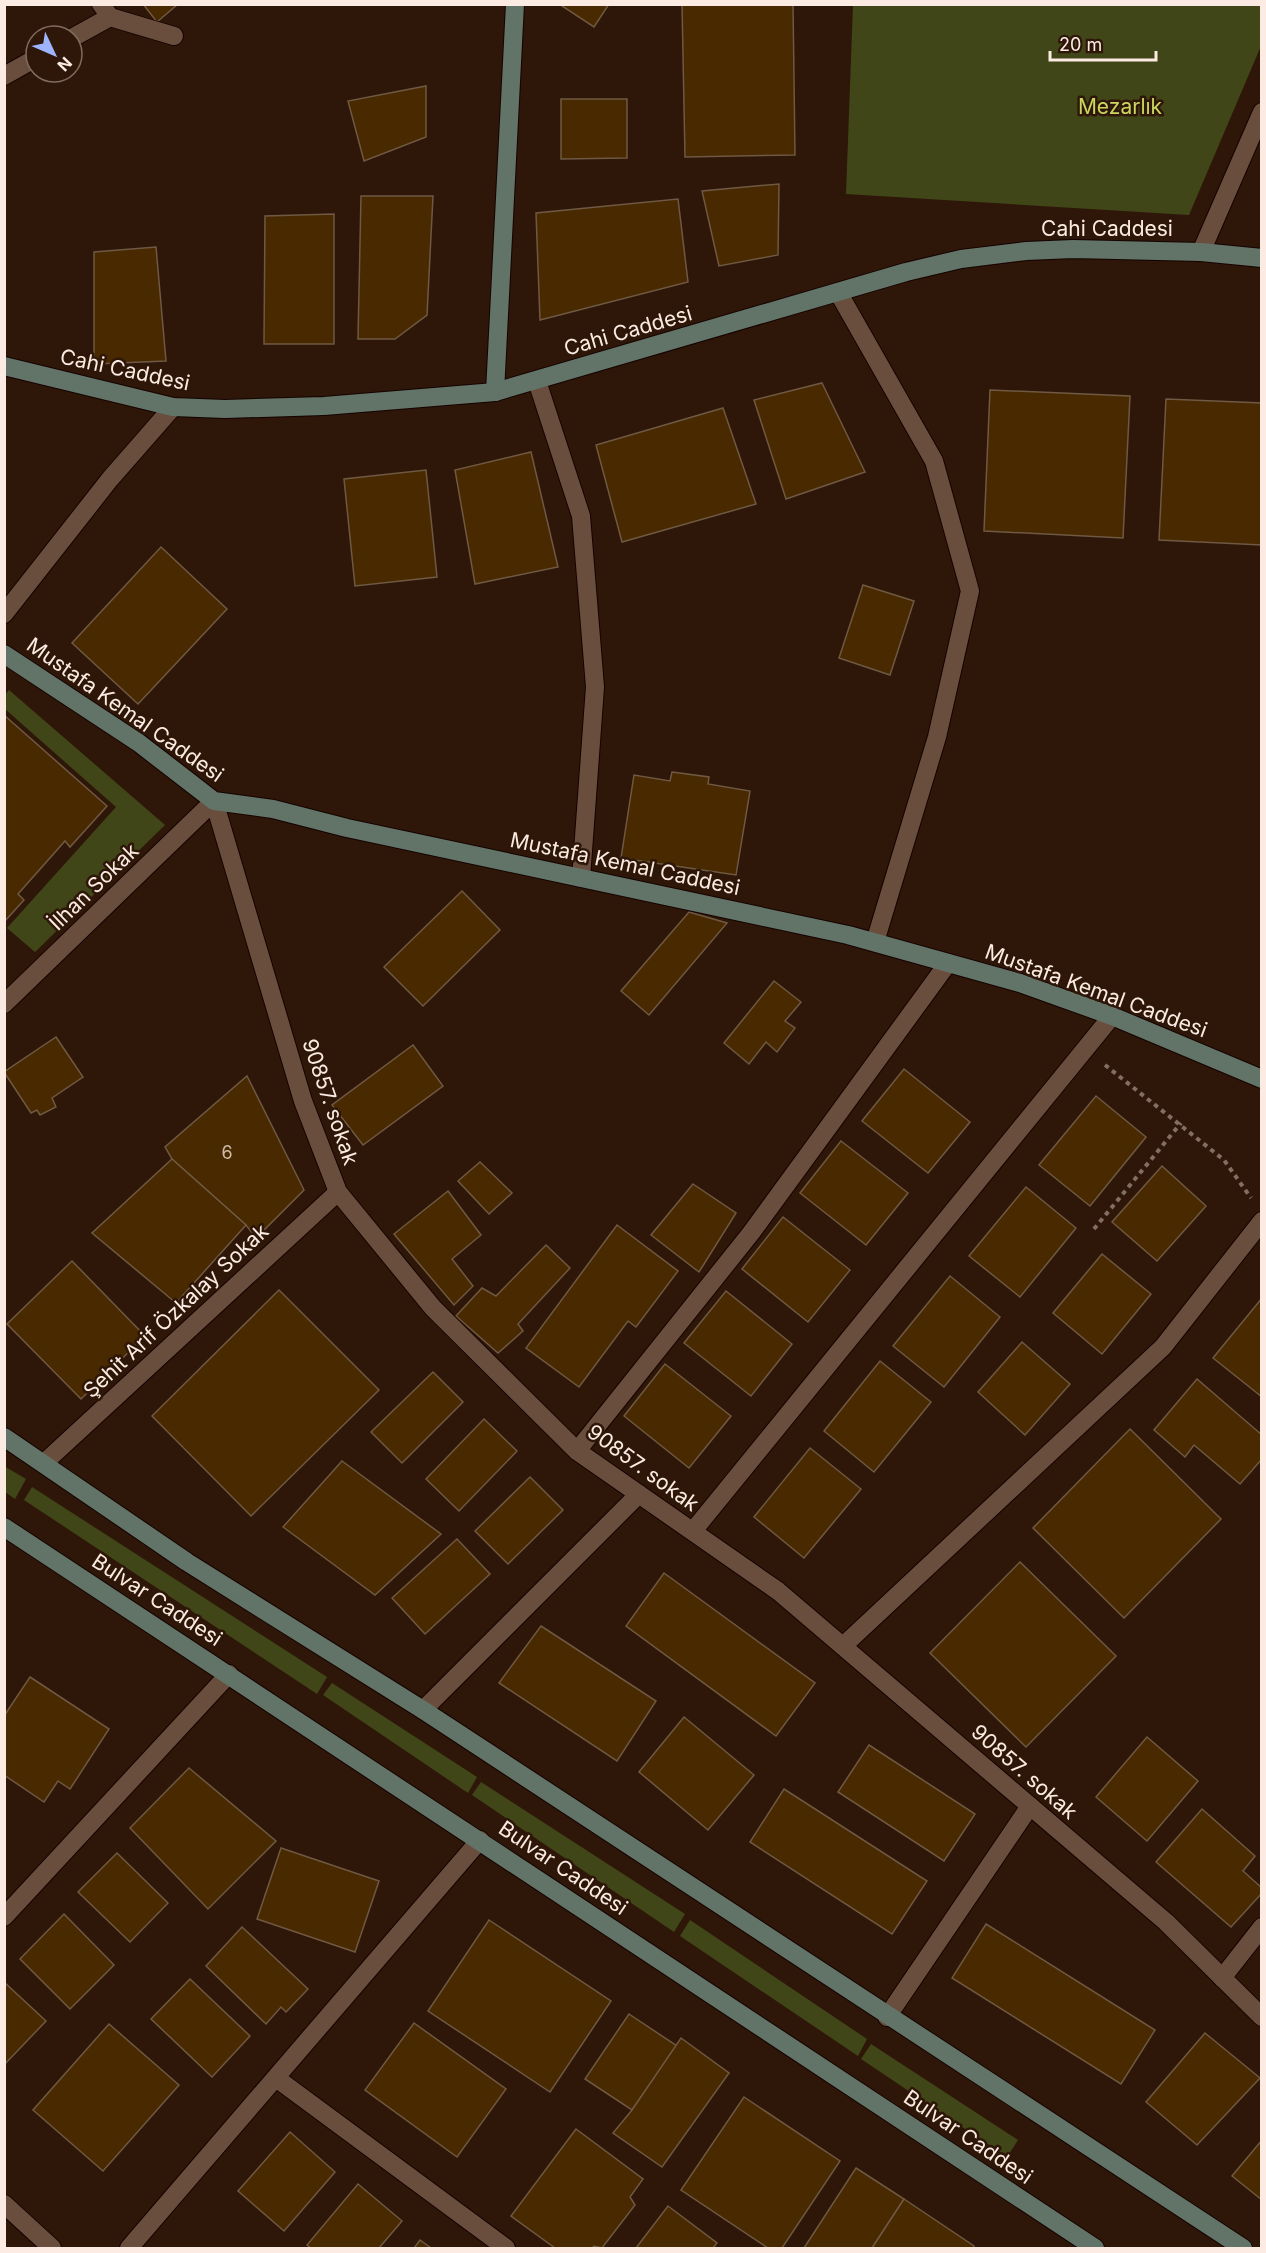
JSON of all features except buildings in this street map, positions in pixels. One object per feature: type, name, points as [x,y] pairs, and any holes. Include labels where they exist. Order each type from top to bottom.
[{"type":"main road","points":[[495,392],[516,4]]},
{"type":"main road","name":"Cahi Caddesi","points":[[4,366],[173,407],[225,409],[324,406],[495,392],[906,272],[961,259],[1026,251],[1073,249],[1201,252],[1262,258]]},
{"type":"main road","name":"Mustafa Kemal Caddesi","points":[[4,654],[139,742],[214,801],[273,809],[347,828],[782,919],[875,942],[1020,983],[1112,1016],[1262,1079]]},
{"type":"main road","points":[[4,1437],[187,1562],[423,1710],[887,2017],[1243,2248]]},
{"type":"main road","name":"Bulvar Caddesi","points":[[4,1527],[1095,2248]]},
{"type":"street","points":[[84,28],[105,11],[174,36]]},
{"type":"street","points":[[4,76],[24,65]]},
{"type":"street","points":[[1201,252],[1262,112]]},
{"type":"street","points":[[838,292],[934,461],[970,591],[937,737],[875,942]]},
{"type":"street","points":[[537,381],[582,528],[595,687],[581,878]]},
{"type":"street","points":[[4,614],[110,479],[173,407]]},
{"type":"street","name":"İlhan Sokak","points":[[4,1004],[214,801]]},
{"type":"street","name":"90857. sokak","points":[[214,801],[303,1101],[338,1192],[433,1308],[577,1451],[778,1591],[1166,1923],[1262,2017]]},
{"type":"street","points":[[577,1451],[751,1233],[948,963]]},
{"type":"street","points":[[693,1531],[1112,1016]]},
{"type":"street","name":"Şehit Arif Özkalay Sokak","points":[[44,1463],[338,1192]]},
{"type":"street","points":[[843,1646],[1164,1347],[1258,1212]]},
{"type":"street","points":[[423,1710],[639,1494]]},
{"type":"street","points":[[4,1917],[229,1674]]},
{"type":"street","points":[[887,2017],[1030,1806]]},
{"type":"street","points":[[129,2248],[480,1840]]},
{"type":"street","points":[[1222,1978],[1262,1927]]},
{"type":"street","points":[[276,2078],[506,2248]]},
{"type":"street","points":[[4,2204],[52,2248]]},
{"type":"path","points":[[1085,1049],[1224,1160],[1258,1212]]},
{"type":"path","points":[[1094,1229],[1181,1124]]},
{"type":"green space","name":"Mezarlık","points":[[853,5],[1261,5],[1261,46],[1189,215],[846,194]]},
{"type":"green space","points":[[9,690],[165,825],[35,952],[7,928],[116,807],[5,709],[5,695]]},
{"type":"green space","points":[[4,1466],[26,1479],[15,1499],[5,1492]]},
{"type":"green space","points":[[32,1487],[327,1677],[317,1694],[24,1500]]},
{"type":"green space","points":[[332,1683],[477,1777],[468,1793],[323,1695]]},
{"type":"green space","points":[[481,1782],[685,1914],[674,1932],[472,1795]]},
{"type":"green space","points":[[690,1920],[867,2039],[858,2056],[680,1936]]},
{"type":"green space","points":[[871,2044],[1018,2140],[1007,2157],[861,2059]]}]
